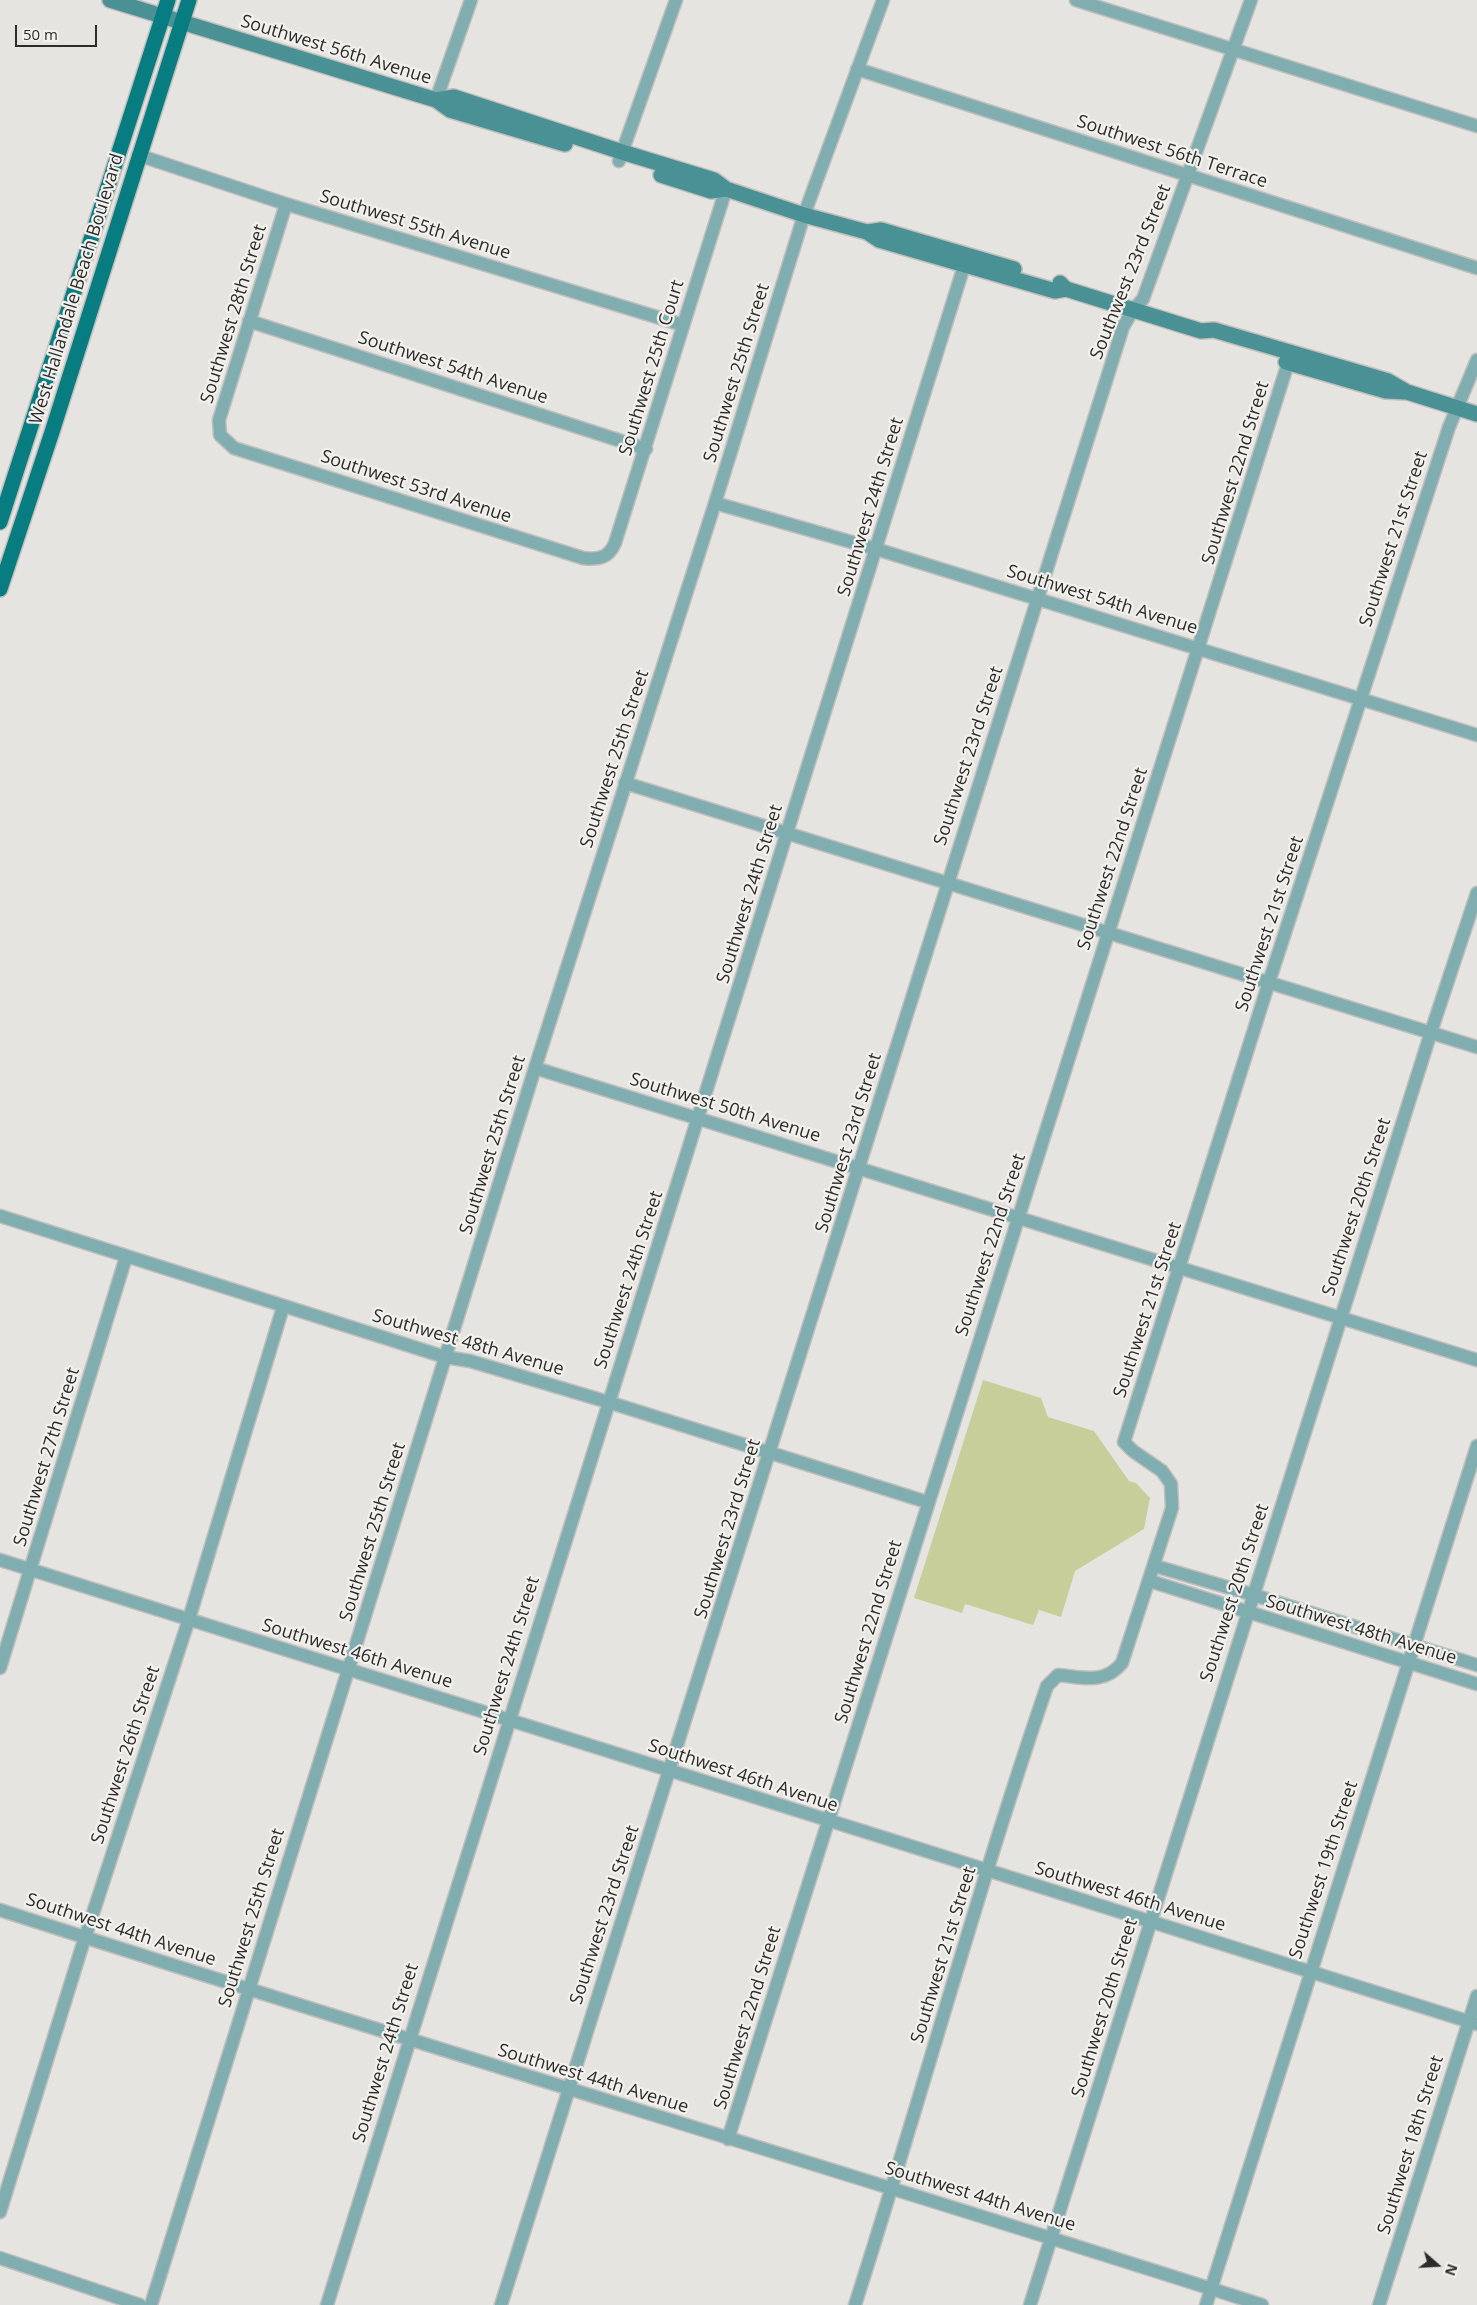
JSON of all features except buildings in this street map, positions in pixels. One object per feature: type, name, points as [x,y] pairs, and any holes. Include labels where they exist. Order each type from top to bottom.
[{"type":"main road","name":"West Hallandale Beach Boulevard","points":[[0,522],[168,0]]},
{"type":"main road","name":"West Hallandale Beach Boulevard","points":[[0,589],[52,432],[189,0]]},
{"type":"street","name":"Southwest 56th Avenue","points":[[110,0],[436,100],[450,110],[620,157],[711,191],[726,189],[804,215],[866,232],[879,240],[964,266],[1055,291],[1066,289]]},
{"type":"street","points":[[436,100],[471,0]]},
{"type":"street","points":[[620,157],[676,0]]},
{"type":"street","name":"Southwest 25th Street","points":[[151,2305],[535,1068],[715,503],[804,215],[883,0]]},
{"type":"street","points":[[1076,0],[1477,126]]},
{"type":"street","name":"Southwest 23rd Street","points":[[501,2305],[1123,327],[1143,298],[1252,0]]},
{"type":"street","name":"Southwest 56th Terrace","points":[[857,69],[1477,268]]},
{"type":"street","name":"Southwest 55th Avenue","points":[[138,156],[286,204],[683,325]]},
{"type":"street","name":"Southwest 25th Court","points":[[607,555],[615,543],[646,448],[726,189]]},
{"type":"street","name":"Southwest 28th Street","points":[[220,435],[219,420],[286,204]]},
{"type":"street","name":"Southwest 56th Avenue","points":[[866,232],[881,230],[1058,282],[1066,289],[1200,331],[1214,330],[1388,380],[1407,392]]},
{"type":"street","name":"Southwest 24th Street","points":[[327,2305],[964,266]]},
{"type":"street","name":"Southwest 54th Avenue","points":[[249,321],[646,448]]},
{"type":"street","name":"Southwest 56th Avenue","points":[[1200,331],[1209,339],[1288,363],[1386,391],[1407,392],[1477,414]]},
{"type":"street","name":"Southwest 21st Street","points":[[1155,1566],[1172,1508],[1171,1484],[1162,1472],[1124,1442],[1361,698],[1457,407],[1477,360]]},
{"type":"street","name":"Southwest 22nd Street","points":[[728,2139],[927,1502],[1288,363]]},
{"type":"street","name":"Southwest 53rd Avenue","points":[[220,435],[234,448],[583,558],[594,560],[607,555]]},
{"type":"street","name":"Southwest 54th Avenue","points":[[715,503],[876,548],[1477,735]]},
{"type":"street","points":[[625,783],[1477,1046]]},
{"type":"street","name":"Southwest 20th Street","points":[[1030,2305],[1340,1318],[1477,893]]},
{"type":"street","name":"Southwest 50th Avenue","points":[[535,1068],[1477,1360]]},
{"type":"street","name":"Southwest 48th Avenue","points":[[0,1216],[445,1357],[470,1361],[608,1402],[927,1502]]},
{"type":"street","name":"Southwest 27th Street","points":[[0,1668],[126,1257]]},
{"type":"street","name":"Southwest 26th Street","points":[[0,2212],[85,1937],[188,1619],[283,1307]]},
{"type":"street","name":"Southwest 19th Street","points":[[1206,2305],[1477,1446]]},
{"type":"street","name":"Southwest 46th Avenue","points":[[0,1560],[509,1719],[828,1822],[1473,2022]]},
{"type":"street","points":[[1150,1581],[1155,1566]]},
{"type":"street","name":"Southwest 48th Avenue","points":[[1155,1566],[1477,1665]]},
{"type":"street","name":"Southwest 21st Street","points":[[855,2305],[987,1870],[1047,1686],[1058,1675],[1101,1679],[1114,1674],[1122,1664],[1150,1581]]},
{"type":"street","name":"Southwest 48th Avenue","points":[[1150,1581],[1477,1684]]},
{"type":"street","name":"Southwest 44th Avenue","points":[[0,1910],[1262,2305]]},
{"type":"street","name":"Southwest 18th Street","points":[[1379,2305],[1473,2022],[1477,1996]]},
{"type":"street","points":[[0,2258],[140,2305]]},
{"type":"green space","points":[[983,1380],[1041,1398],[1048,1417],[1094,1431],[1129,1481],[1136,1483],[1150,1498],[1144,1529],[1075,1571],[1061,1617],[1039,1610],[1033,1625],[965,1604],[962,1613],[914,1598]]}]
